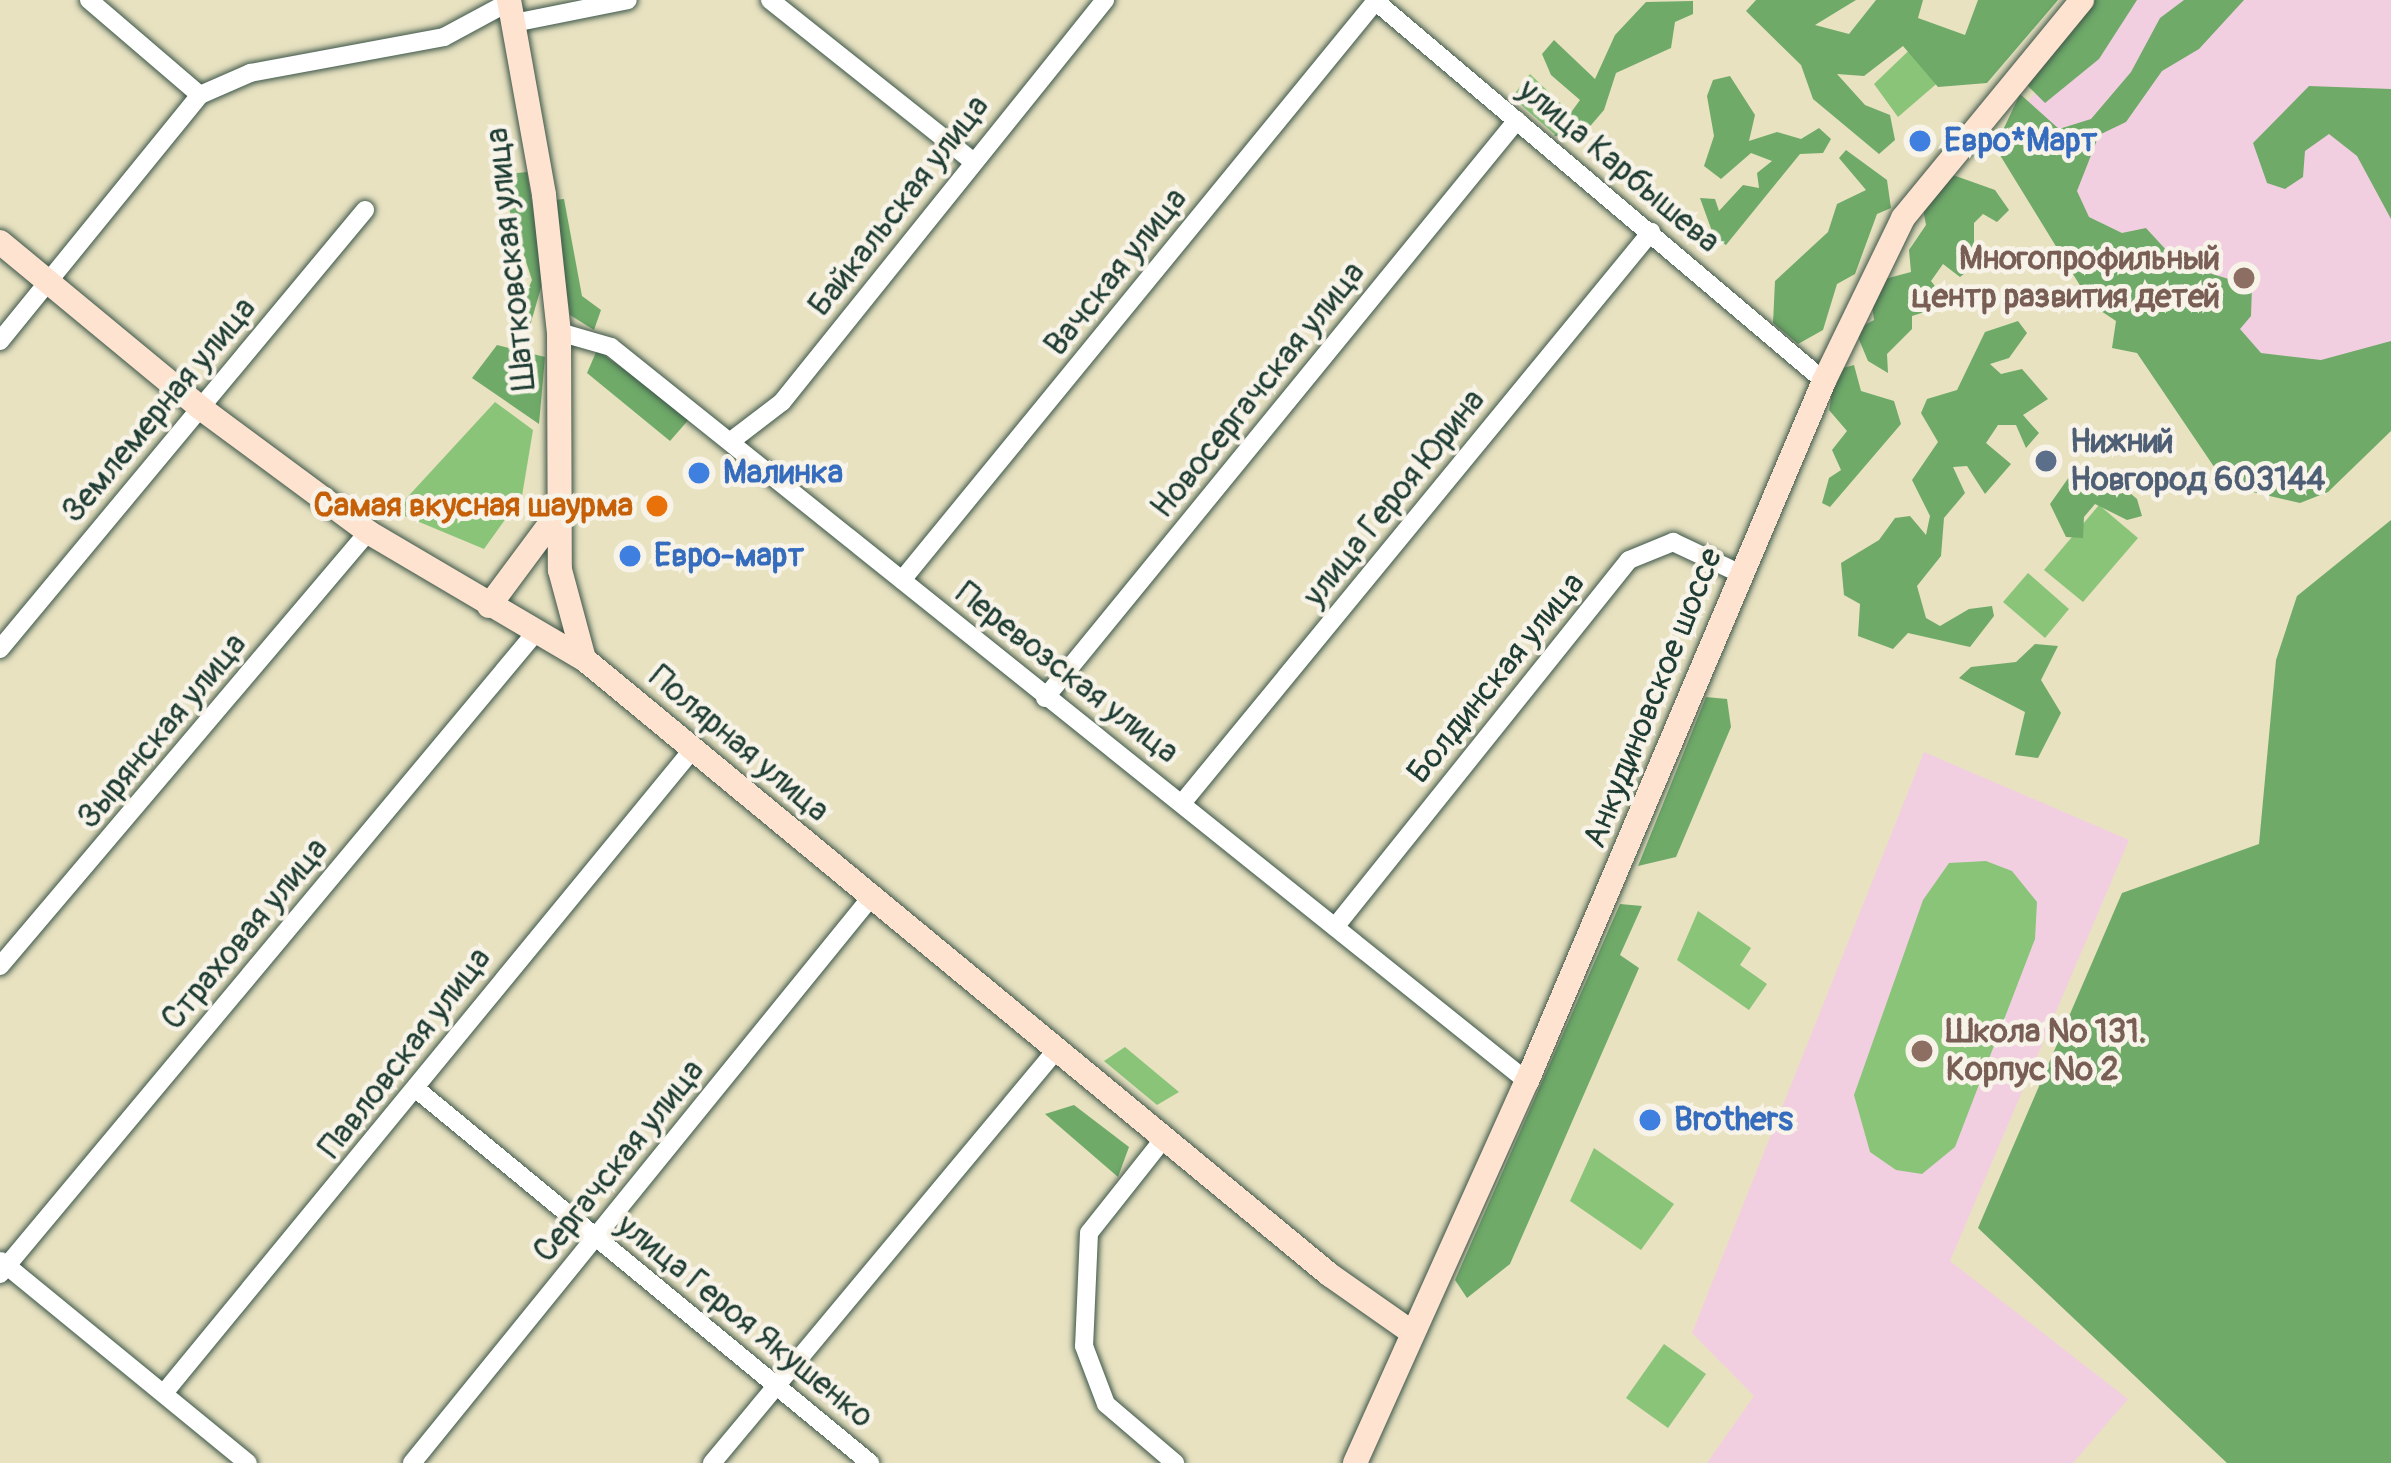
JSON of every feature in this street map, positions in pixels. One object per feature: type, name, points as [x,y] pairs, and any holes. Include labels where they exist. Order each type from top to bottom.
[{"type":"street","points":[[89,0],[200,95]]},
{"type":"street","points":[[0,341],[200,95],[250,73],[462,32],[511,8],[628,0]]},
{"type":"street","points":[[770,0],[971,160]]},
{"type":"street","name":"Байкальская улица","points":[[731,441],[782,402],[971,160],[1105,0]]},
{"type":"street","name":"Анкудиновское шоссе","points":[[1354,1463],[1527,1081],[1823,381],[1918,195],[2082,0]]},
{"type":"street","name":"улица Карбышева","points":[[1375,1],[1823,381]]},
{"type":"street","name":"Вачская улица","points":[[902,580],[1375,1]]},
{"type":"street","name":"Шатковская улица","points":[[511,8],[559,332],[558,513],[563,590],[584,659]]},
{"type":"street","name":"Новосергачская улица","points":[[1045,698],[1517,120]]},
{"type":"street","name":"Землемерная улица","points":[[0,649],[365,210]]},
{"type":"street","name":"улица Героя Юрина","points":[[1183,802],[1651,232]]},
{"type":"street","name":"Полярная улица","points":[[0,242],[198,406],[368,532],[584,659],[1165,1137],[1410,1331]]},
{"type":"street","name":"Перевозская улица","points":[[559,332],[611,347],[1045,698],[1183,802],[1206,829],[1527,1081]]},
{"type":"street","points":[[489,605],[558,513]]},
{"type":"street","name":"Зырянская улица","points":[[0,966],[368,532]]},
{"type":"street","name":"Болдинская улица","points":[[1335,927],[1629,560],[1673,542],[1739,573]]},
{"type":"street","name":"Страховая улица","points":[[2,1266],[536,632]]},
{"type":"street","name":"Павловская улица","points":[[164,1393],[693,749]]},
{"type":"street","name":"Сергачская улица","points":[[412,1463],[872,896]]},
{"type":"street","points":[[712,1463],[1057,1049]]},
{"type":"street","name":"улица Героя Якушенко","points":[[415,1088],[870,1463]]},
{"type":"street","points":[[1165,1137],[1089,1233],[1084,1346],[1106,1404],[1175,1463]]},
{"type":"street","points":[[2,1266],[248,1463]]},
{"type":"shaded area","name":"Многопрофильный центр развития детей","points":[[2118,0],[2391,0],[2391,422],[2228,473],[1999,134]]},
{"type":"shaded area","name":"Школа № 131. Корпус № 2","points":[[1924,752],[2129,840],[1950,1261],[2128,1399],[2073,1463],[1707,1463],[1754,1396],[1692,1333]]},
{"type":"green space","points":[[1756,0],[1856,0],[1815,25],[1849,34],[1876,0],[1923,0],[1918,18],[1965,35],[1978,0],[2058,0],[1987,83],[1938,87],[1903,46],[1864,76],[1837,74],[1865,105],[1890,115],[1895,140],[1879,154],[1813,99],[1801,65],[1746,11]]},
{"type":"green space","points":[[2095,0],[2137,0],[2099,59],[2045,103],[2026,84]]},
{"type":"green space","points":[[2184,0],[2244,0],[2199,49],[2162,71],[2126,122],[2099,135],[2077,191],[2089,217],[2122,233],[2146,228],[2179,264],[2252,286],[2251,316],[2240,329],[2261,353],[2321,360],[2391,341],[2391,431],[2328,492],[2300,503],[2227,486],[2137,353],[2112,348],[2116,321],[2092,305],[1995,147],[2020,94],[2059,129],[2091,119],[2131,72],[2160,18]]},
{"type":"green space","points":[[1693,1],[1693,14],[1675,22],[1671,48],[1616,73],[1604,110],[1580,138],[1554,136],[1580,100],[1551,75],[1542,54],[1554,40],[1595,79],[1615,35],[1646,2]]},
{"type":"green space","points":[[1924,36],[1956,67],[1898,117],[1874,84]]},
{"type":"green space","points":[[1530,74],[1577,119],[1560,139],[1512,97]]},
{"type":"green space","points":[[1730,76],[1755,115],[1749,141],[1777,132],[1801,139],[1819,128],[1831,139],[1823,153],[1800,154],[1726,245],[1714,237],[1700,198],[1715,199],[1719,211],[1743,185],[1759,188],[1757,173],[1772,161],[1751,153],[1721,179],[1704,166],[1714,136],[1707,96],[1713,80]]},
{"type":"green space","points":[[2309,86],[2391,89],[2391,219],[2357,156],[2329,134],[2305,151],[2303,177],[2285,189],[2267,183],[2253,143]]},
{"type":"green space","points":[[1846,150],[1887,180],[1891,208],[1877,214],[1855,274],[1837,284],[1823,330],[1798,344],[1773,323],[1775,281],[1828,232],[1837,204],[1866,190],[1839,158]]},
{"type":"green space","points":[[527,172],[544,277],[528,333],[513,325],[532,280],[498,175]]},
{"type":"green space","points":[[1953,175],[1995,190],[2009,210],[1997,222],[1983,214],[1974,223],[1974,266],[1960,277],[1943,264],[1931,281],[1941,294],[1934,309],[1912,316],[1912,329],[1887,354],[1888,373],[1868,361],[1855,330],[1874,320],[1871,299],[1881,280],[1911,272],[1909,250],[1926,225],[1922,204]]},
{"type":"green space","points":[[564,199],[582,296],[601,310],[594,330],[570,315],[553,200]]},
{"type":"green space","points":[[2018,321],[2027,333],[2009,358],[1990,364],[2001,374],[2022,369],[2048,399],[2023,415],[2039,433],[2026,448],[2016,425],[1998,425],[1986,443],[2011,464],[1985,494],[1967,466],[1953,467],[1965,493],[1944,518],[1941,556],[1917,586],[1926,618],[1940,626],[1969,609],[1992,606],[1994,616],[1970,647],[1908,633],[1893,649],[1858,636],[1860,604],[1844,595],[1841,563],[1879,540],[1895,518],[1910,516],[1926,535],[1930,516],[1912,480],[1938,442],[1921,413],[1927,399],[1957,390],[1985,332]]},
{"type":"green space","points":[[497,345],[545,357],[539,424],[472,378]]},
{"type":"green space","points":[[597,350],[691,417],[670,441],[587,373]]},
{"type":"green space","points":[[1854,365],[1861,391],[1894,401],[1901,424],[1830,507],[1822,503],[1829,478],[1841,470],[1832,450],[1847,431],[1829,410],[1836,370]]},
{"type":"green space","points":[[495,402],[533,430],[522,496],[484,549],[405,516],[402,503]]},
{"type":"green space","points":[[2074,470],[2116,481],[2137,499],[2142,516],[2127,520],[2095,504],[2084,517],[2083,538],[2066,537],[2050,504]]},
{"type":"green space","points":[[2099,505],[2138,538],[2083,602],[2044,570]]},
{"type":"green space","points":[[2391,520],[2391,1463],[2227,1463],[1978,1228],[2122,893],[2259,844],[2276,660],[2297,596]]},
{"type":"green space","points":[[2028,573],[2069,609],[2045,638],[2003,602]]},
{"type":"green space","points":[[2035,644],[2058,646],[2041,680],[2061,713],[2038,758],[2015,755],[2025,712],[1959,678],[1971,667],[2016,662]]},
{"type":"green space","points":[[1706,697],[1727,699],[1731,727],[1676,857],[1638,866]]},
{"type":"green space","points":[[1986,861],[2012,871],[2037,902],[2035,939],[1955,1147],[1922,1174],[1896,1170],[1870,1152],[1854,1095],[1923,900],[1949,863]]},
{"type":"green space","points":[[1620,904],[1642,906],[1620,955],[1639,968],[1510,1264],[1467,1298],[1455,1280]]},
{"type":"green space","points":[[1698,911],[1751,948],[1740,965],[1767,984],[1749,1010],[1677,960]]},
{"type":"green space","points":[[1125,1047],[1179,1092],[1157,1105],[1104,1061]]},
{"type":"green space","points":[[1074,1105],[1129,1147],[1118,1177],[1045,1114]]},
{"type":"green space","points":[[1594,1148],[1674,1204],[1641,1250],[1570,1201]]},
{"type":"green space","points":[[1664,1344],[1706,1374],[1668,1428],[1626,1398]]},
{"type":"place","name":"Евро*Март","points":[[1920,141]]},
{"type":"place","name":"Многопрофильный центр развития детей","points":[[2244,278]]},
{"type":"place","name":"Нижний Новгород 603144","points":[[2046,461]]},
{"type":"place","name":"Малинка","points":[[699,473]]},
{"type":"place","name":"Самая вкусная шаурма","points":[[657,506]]},
{"type":"place","name":"Евро-март","points":[[630,556]]},
{"type":"place","name":"Школа № 131. Корпус № 2","points":[[1922,1051]]},
{"type":"place","name":"Brothers","points":[[1650,1120]]}]
